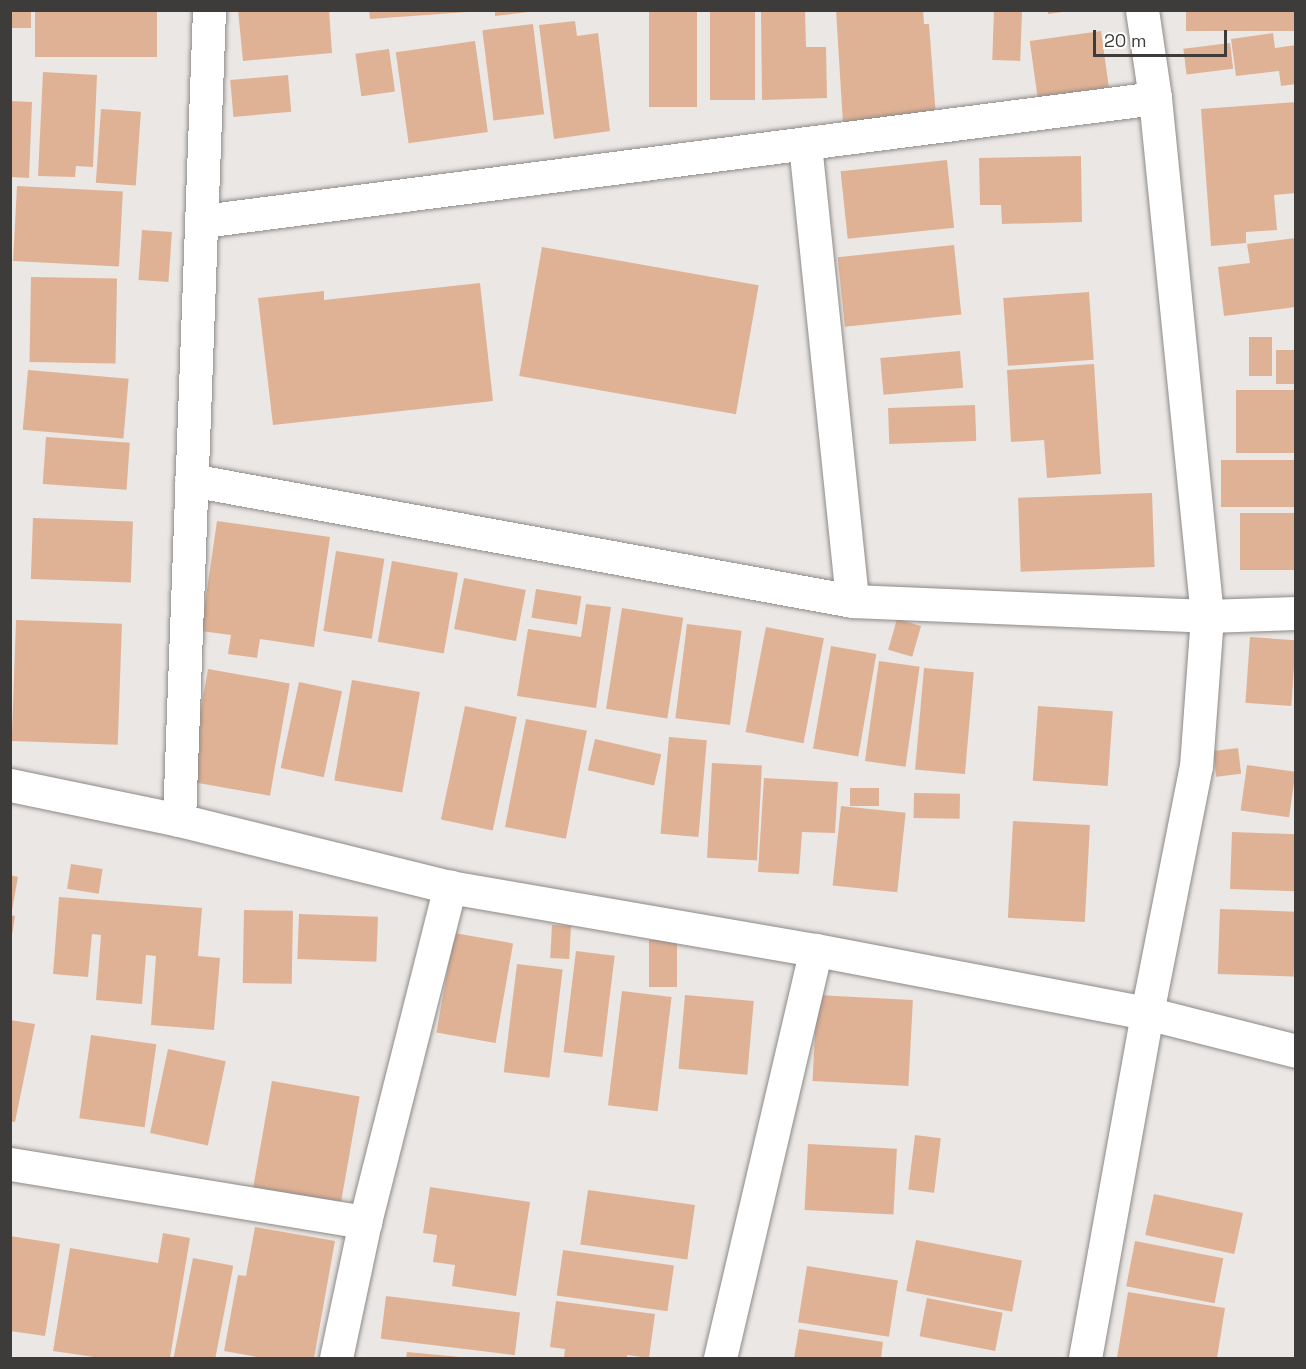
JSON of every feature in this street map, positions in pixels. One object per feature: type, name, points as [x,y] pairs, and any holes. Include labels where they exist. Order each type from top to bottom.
[{"type":"street","points":[[179,820],[203,221],[209,10]]},
{"type":"street","points":[[1085,1359],[1147,1013],[1196,766],[1207,616],[1155,98],[1142,10]]},
{"type":"street","points":[[203,221],[1155,98]]},
{"type":"street","points":[[805,144],[852,601]]},
{"type":"street","points":[[191,480],[852,601],[1207,616],[1296,613]]},
{"type":"street","points":[[10,785],[179,820],[450,887],[816,950],[1147,1013],[1296,1051]]},
{"type":"street","points":[[336,1359],[365,1222],[450,887]]},
{"type":"street","points":[[720,1359],[816,950]]},
{"type":"street","points":[[10,1164],[365,1222]]},
{"type":"building","points":[[10,10],[31,10],[31,28],[10,28]]},
{"type":"building","points":[[35,10],[157,10],[157,57],[35,57]]},
{"type":"building","points":[[238,10],[329,10],[332,53],[243,61]]},
{"type":"building","points":[[369,10],[468,10],[468,12],[370,19]]},
{"type":"building","points":[[495,10],[528,10],[528,12],[495,16]]},
{"type":"building","points":[[649,10],[697,10],[697,107],[649,107]]},
{"type":"building","points":[[710,10],[755,10],[755,100],[710,100]]},
{"type":"building","points":[[761,10],[805,10],[806,47],[826,47],[827,98],[762,100]]},
{"type":"building","points":[[836,10],[923,10],[924,24],[929,24],[936,117],[843,124]]},
{"type":"building","points":[[994,10],[1022,11],[1020,61],[992,60]]},
{"type":"building","points":[[1048,10],[1062,10],[1062,12],[1048,14]]},
{"type":"building","points":[[1186,10],[1296,10],[1296,31],[1186,31]]},
{"type":"building","points":[[575,21],[577,36],[598,33],[610,131],[554,139],[539,25]]},
{"type":"building","points":[[533,24],[544,114],[493,121],[482,30]]},
{"type":"building","points":[[1101,31],[1109,87],[1038,97],[1030,41]]},
{"type":"building","points":[[1273,33],[1275,48],[1296,45],[1296,84],[1281,86],[1279,71],[1236,76],[1231,39]]},
{"type":"building","points":[[475,41],[488,132],[409,143],[396,52]]},
{"type":"building","points":[[1230,43],[1233,69],[1187,75],[1183,49]]},
{"type":"building","points":[[389,49],[395,92],[361,96],[355,54]]},
{"type":"building","points":[[43,72],[97,75],[93,167],[76,166],[75,177],[38,176]]},
{"type":"building","points":[[288,75],[291,112],[233,117],[230,80]]},
{"type":"building","points":[[10,101],[32,102],[29,178],[10,177]]},
{"type":"building","points":[[1296,102],[1296,193],[1274,195],[1277,230],[1246,232],[1246,243],[1211,246],[1201,109]]},
{"type":"building","points":[[101,109],[141,112],[136,186],[96,183]]},
{"type":"building","points":[[1081,156],[1082,222],[1002,224],[1001,205],[980,205],[979,158]]},
{"type":"building","points":[[947,160],[954,228],[848,239],[841,171]]},
{"type":"building","points":[[17,186],[123,192],[119,266],[13,261]]},
{"type":"building","points":[[142,230],[172,232],[168,282],[139,280]]},
{"type":"building","points":[[1296,238],[1296,307],[1224,316],[1218,267],[1250,263],[1247,244]]},
{"type":"building","points":[[954,245],[961,315],[845,327],[838,257]]},
{"type":"building","points":[[542,247],[759,285],[736,414],[519,376]]},
{"type":"building","points":[[31,277],[117,279],[116,363],[30,362]]},
{"type":"building","points":[[480,283],[493,401],[273,425],[258,298],[324,291],[324,300]]},
{"type":"building","points":[[1089,292],[1094,360],[1008,366],[1003,298]]},
{"type":"building","points":[[1249,337],[1272,337],[1272,376],[1249,376]]},
{"type":"building","points":[[1276,350],[1296,350],[1296,384],[1276,384]]},
{"type":"building","points":[[960,351],[963,388],[884,395],[880,358]]},
{"type":"building","points":[[1094,364],[1101,474],[1047,478],[1044,440],[1011,442],[1007,370]]},
{"type":"building","points":[[28,370],[129,379],[123,439],[23,430]]},
{"type":"building","points":[[1236,390],[1296,390],[1296,453],[1236,453]]},
{"type":"building","points":[[975,405],[976,441],[889,444],[888,408]]},
{"type":"building","points":[[46,437],[130,443],[127,490],[43,484]]},
{"type":"building","points":[[1221,460],[1296,460],[1296,507],[1221,507]]},
{"type":"building","points":[[1152,493],[1155,567],[1021,572],[1018,498]]},
{"type":"building","points":[[1240,513],[1296,513],[1296,570],[1240,570]]},
{"type":"building","points":[[33,518],[133,521],[131,582],[31,579]]},
{"type":"building","points":[[217,521],[330,537],[314,647],[260,639],[257,658],[228,654],[231,635],[201,631]]},
{"type":"building","points":[[336,551],[384,559],[372,639],[323,631]]},
{"type":"building","points":[[392,561],[458,573],[444,653],[378,642]]},
{"type":"building","points":[[464,578],[526,590],[516,641],[454,629]]},
{"type":"building","points":[[536,589],[581,596],[577,625],[531,618]]},
{"type":"building","points":[[586,604],[611,607],[596,708],[517,696],[528,629],[581,637]]},
{"type":"building","points":[[622,608],[683,618],[667,718],[606,709]]},
{"type":"building","points":[[897,619],[921,626],[912,657],[888,650]]},
{"type":"building","points":[[16,620],[122,624],[118,745],[12,741]]},
{"type":"building","points":[[687,624],[742,631],[730,725],[675,718]]},
{"type":"building","points":[[766,627],[824,638],[803,743],[746,732]]},
{"type":"building","points":[[1250,637],[1296,640],[1291,706],[1245,703]]},
{"type":"building","points":[[831,646],[876,654],[858,756],[813,748]]},
{"type":"building","points":[[879,661],[920,667],[906,767],[865,761]]},
{"type":"building","points":[[924,668],[974,672],[965,774],[915,770]]},
{"type":"building","points":[[208,669],[290,683],[270,796],[188,781]]},
{"type":"building","points":[[352,680],[420,692],[402,792],[334,780]]},
{"type":"building","points":[[299,682],[342,691],[324,777],[281,768]]},
{"type":"building","points":[[465,706],[517,717],[493,830],[441,819]]},
{"type":"building","points":[[1038,706],[1113,711],[1108,786],[1033,781]]},
{"type":"building","points":[[526,719],[587,731],[566,839],[505,827]]},
{"type":"building","points":[[669,737],[707,740],[698,837],[661,834]]},
{"type":"building","points":[[595,739],[661,754],[654,785],[588,770]]},
{"type":"building","points":[[1238,748],[1241,774],[1216,777],[1213,751]]},
{"type":"building","points":[[712,763],[762,766],[757,860],[707,858]]},
{"type":"building","points":[[1247,765],[1296,772],[1289,817],[1241,811]]},
{"type":"building","points":[[764,778],[838,782],[835,833],[802,832],[799,874],[758,872]]},
{"type":"building","points":[[850,788],[879,788],[879,806],[850,806]]},
{"type":"building","points":[[914,793],[960,794],[960,819],[914,818]]},
{"type":"building","points":[[841,806],[906,813],[897,892],[833,886]]},
{"type":"building","points":[[1013,821],[1090,825],[1085,922],[1008,918]]},
{"type":"building","points":[[1232,832],[1296,834],[1294,891],[1230,889]]},
{"type":"building","points":[[71,864],[103,869],[99,894],[67,889]]},
{"type":"building","points":[[10,875],[18,877],[12,910],[10,910]]},
{"type":"building","points":[[59,897],[202,908],[198,956],[220,958],[214,1030],[151,1025],[156,956],[146,955],[142,1004],[96,1000],[101,935],[92,934],[88,977],[53,974]]},
{"type":"building","points":[[1220,909],[1296,912],[1294,977],[1218,974]]},
{"type":"building","points":[[244,910],[293,911],[292,984],[243,983]]},
{"type":"building","points":[[299,914],[378,917],[376,962],[297,959]]},
{"type":"building","points":[[10,915],[15,916],[12,935],[10,935]]},
{"type":"building","points":[[552,925],[571,926],[569,959],[550,958]]},
{"type":"building","points":[[454,933],[513,943],[496,1043],[436,1032]]},
{"type":"building","points":[[649,940],[677,940],[677,987],[649,987]]},
{"type":"building","points":[[576,951],[615,956],[602,1057],[564,1052]]},
{"type":"building","points":[[517,964],[563,970],[549,1078],[504,1072]]},
{"type":"building","points":[[622,991],[672,997],[658,1111],[608,1105]]},
{"type":"building","points":[[685,995],[754,1001],[747,1075],[679,1069]]},
{"type":"building","points":[[817,995],[913,1000],[908,1086],[812,1081]]},
{"type":"building","points":[[10,1020],[35,1024],[15,1122],[10,1121]]},
{"type":"building","points":[[91,1035],[156,1044],[145,1127],[79,1118]]},
{"type":"building","points":[[168,1049],[226,1061],[208,1145],[150,1133]]},
{"type":"building","points":[[272,1081],[360,1096],[341,1205],[253,1189]]},
{"type":"building","points":[[915,1135],[941,1138],[934,1193],[908,1190]]},
{"type":"building","points":[[808,1144],[897,1149],[893,1215],[805,1210]]},
{"type":"building","points":[[430,1187],[530,1202],[516,1296],[452,1286],[455,1265],[433,1262],[437,1235],[423,1233]]},
{"type":"building","points":[[588,1190],[695,1205],[687,1259],[580,1244]]},
{"type":"building","points":[[1154,1194],[1243,1213],[1234,1254],[1145,1235]]},
{"type":"building","points":[[255,1227],[335,1241],[314,1358],[263,1358],[224,1351],[238,1275],[246,1276]]},
{"type":"building","points":[[163,1233],[190,1238],[170,1358],[101,1358],[53,1351],[70,1248],[158,1263]]},
{"type":"building","points":[[10,1236],[60,1244],[45,1336],[10,1331]]},
{"type":"building","points":[[916,1240],[1022,1261],[1012,1312],[906,1291]]},
{"type":"building","points":[[1135,1241],[1223,1258],[1215,1303],[1126,1286]]},
{"type":"building","points":[[563,1250],[674,1266],[668,1311],[557,1296]]},
{"type":"building","points":[[193,1258],[233,1266],[215,1358],[174,1358]]},
{"type":"building","points":[[807,1266],[898,1280],[889,1337],[798,1322]]},
{"type":"building","points":[[1128,1292],[1225,1308],[1217,1358],[1117,1358]]},
{"type":"building","points":[[386,1296],[520,1312],[515,1355],[381,1339]]},
{"type":"building","points":[[927,1298],[1003,1313],[995,1351],[920,1336]]},
{"type":"building","points":[[556,1301],[655,1314],[649,1358],[627,1355],[627,1358],[564,1358],[565,1349],[550,1347]]},
{"type":"building","points":[[799,1329],[883,1342],[881,1358],[794,1358]]},
{"type":"building","points":[[407,1352],[460,1357],[460,1358],[406,1358]]}]
